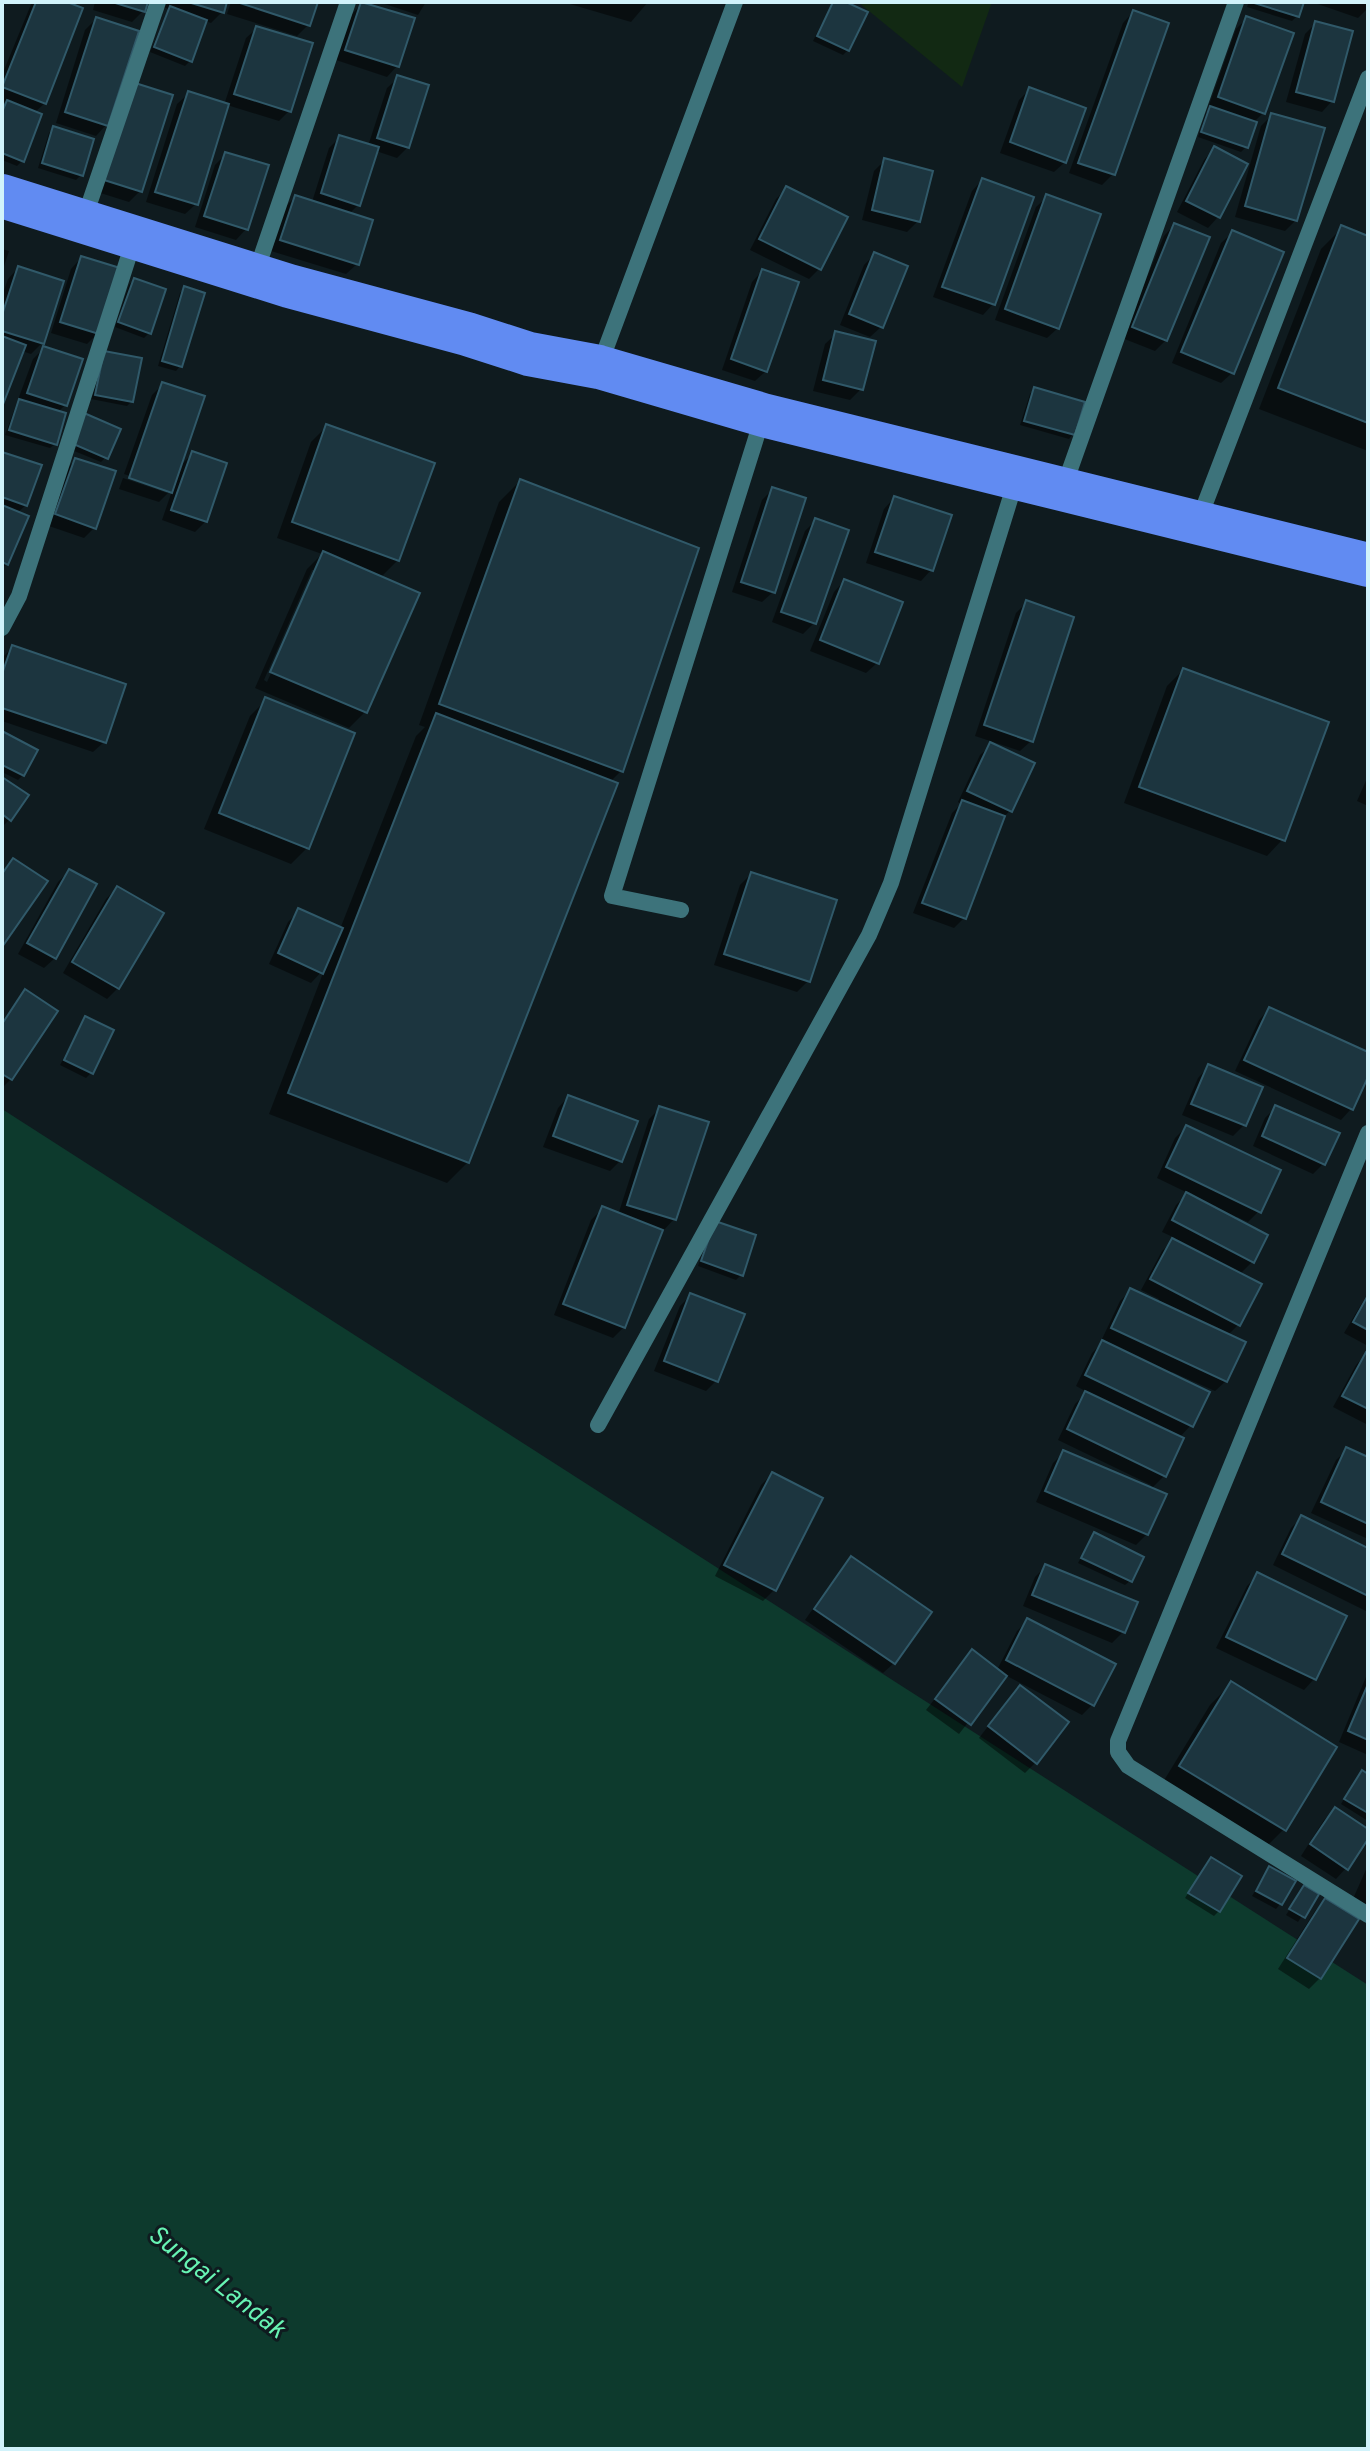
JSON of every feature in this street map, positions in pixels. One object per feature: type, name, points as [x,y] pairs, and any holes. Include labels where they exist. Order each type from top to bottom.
[{"type":"main road","points":[[2,196],[289,286],[529,354],[599,367],[763,415],[1368,565]]},
{"type":"street","points":[[82,223],[158,2]]},
{"type":"street","points":[[256,274],[348,2]]},
{"type":"street","points":[[599,367],[735,2]]},
{"type":"street","points":[[1062,490],[1236,2]]},
{"type":"street","points":[[1197,523],[1368,78]]},
{"type":"street","points":[[2,628],[19,596],[134,239]]},
{"type":"street","points":[[681,910],[612,896],[763,415]]},
{"type":"street","points":[[598,1425],[869,935],[891,883],[1016,479]]},
{"type":"street","points":[[1368,1133],[1118,1741],[1118,1752],[1128,1766],[1368,1915]]},
{"type":"shaded area","points":[[858,2],[992,2],[962,87]]},
{"type":"water","name":"Sungai Landak","points":[[2,1109],[1368,1985],[1368,2449],[2,2449]]},
{"type":"building","points":[[36,2],[67,2],[83,8],[46,104],[2,87]]},
{"type":"building","points":[[112,2],[148,2],[145,12]]},
{"type":"building","points":[[188,2],[227,2],[224,13]]},
{"type":"building","points":[[237,2],[318,2],[310,26]]},
{"type":"building","points":[[361,2],[415,18],[399,67],[345,50]]},
{"type":"building","points":[[833,2],[846,2],[868,12],[849,51],[817,36]]},
{"type":"building","points":[[1251,2],[1304,2],[1299,17]]},
{"type":"building","points":[[170,6],[207,20],[192,62],[154,47]]},
{"type":"building","points":[[1133,10],[1169,23],[1115,175],[1078,163]]},
{"type":"building","points":[[1246,16],[1294,33],[1265,114],[1218,97]]},
{"type":"building","points":[[96,17],[139,31],[108,126],[65,112]]},
{"type":"building","points":[[1315,21],[1353,31],[1334,102],[1296,92]]},
{"type":"building","points":[[256,26],[313,43],[291,112],[234,94]]},
{"type":"building","points":[[397,75],[429,85],[409,148],[377,138]]},
{"type":"building","points":[[132,82],[173,95],[142,192],[101,179]]},
{"type":"building","points":[[1029,87],[1086,108],[1066,163],[1010,142]]},
{"type":"building","points":[[188,91],[229,104],[198,205],[155,192]]},
{"type":"building","points":[[7,100],[42,114],[24,162],[2,153],[2,112]]},
{"type":"building","points":[[1210,106],[1257,122],[1248,148],[1201,132]]},
{"type":"building","points":[[1271,113],[1325,128],[1297,221],[1245,206]]},
{"type":"building","points":[[53,126],[94,139],[83,176],[42,163]]},
{"type":"building","points":[[339,135],[379,147],[360,206],[321,193]]},
{"type":"building","points":[[1214,146],[1248,164],[1220,218],[1186,201]]},
{"type":"building","points":[[225,152],[269,165],[248,230],[204,216]]},
{"type":"building","points":[[884,158],[933,171],[920,222],[872,210]]},
{"type":"building","points":[[982,178],[1034,197],[995,305],[942,287]]},
{"type":"building","points":[[786,186],[848,217],[821,270],[759,239]]},
{"type":"building","points":[[1046,194],[1101,214],[1059,329],[1005,309]]},
{"type":"building","points":[[295,195],[373,220],[359,265],[280,240]]},
{"type":"building","points":[[1174,223],[1210,237],[1167,341],[1132,327]]},
{"type":"building","points":[[1341,225],[1368,236],[1368,423],[1278,388]]},
{"type":"building","points":[[1232,230],[1284,252],[1234,374],[1181,352]]},
{"type":"building","points":[[874,252],[908,266],[883,328],[849,314]]},
{"type":"building","points":[[81,256],[120,268],[99,334],[60,322]]},
{"type":"building","points":[[18,266],[64,281],[44,344],[2,331],[2,315]]},
{"type":"building","points":[[762,269],[799,282],[767,372],[731,359]]},
{"type":"building","points":[[134,278],[166,289],[151,334],[118,322]]},
{"type":"building","points":[[184,286],[205,293],[182,367],[162,361]]},
{"type":"building","points":[[835,331],[876,341],[863,390],[823,380]]},
{"type":"building","points":[[2,336],[26,345],[2,407]]},
{"type":"building","points":[[43,346],[83,359],[67,406],[27,393]]},
{"type":"building","points":[[104,351],[142,358],[133,402],[95,395]]},
{"type":"building","points":[[162,382],[205,396],[172,493],[129,478]]},
{"type":"building","points":[[1034,387],[1085,402],[1075,435],[1024,421]]},
{"type":"building","points":[[19,399],[66,413],[57,445],[9,430]]},
{"type":"building","points":[[84,413],[121,429],[108,459],[71,443]]},
{"type":"building","points":[[326,424],[435,463],[399,561],[292,522]]},
{"type":"building","points":[[192,451],[227,463],[207,522],[171,510]]},
{"type":"building","points":[[2,452],[42,465],[27,506],[2,497]]},
{"type":"building","points":[[75,458],[116,471],[96,529],[55,514]]},
{"type":"building","points":[[520,479],[699,548],[623,772],[439,704]]},
{"type":"building","points":[[772,487],[806,498],[775,593],[741,582]]},
{"type":"building","points":[[894,496],[952,515],[933,571],[875,552]]},
{"type":"building","points":[[2,505],[29,516],[8,565],[2,562]]},
{"type":"building","points":[[815,518],[849,530],[816,624],[781,612]]},
{"type":"building","points":[[323,551],[420,593],[367,713],[270,672]]},
{"type":"building","points":[[844,579],[903,602],[879,664],[820,640]]},
{"type":"building","points":[[1026,600],[1074,617],[1033,742],[984,725]]},
{"type":"building","points":[[12,645],[126,684],[106,743],[2,708],[2,674]]},
{"type":"building","points":[[1183,668],[1329,722],[1285,841],[1139,787]]},
{"type":"building","points":[[265,697],[355,733],[309,849],[219,813]]},
{"type":"building","points":[[436,713],[618,783],[469,1163],[288,1093]]},
{"type":"building","points":[[2,731],[38,750],[24,776],[2,765]]},
{"type":"building","points":[[990,742],[1035,763],[1012,812],[967,791]]},
{"type":"building","points":[[2,777],[29,795],[11,821],[2,814]]},
{"type":"building","points":[[962,800],[1005,816],[966,919],[922,903]]},
{"type":"building","points":[[13,858],[48,881],[2,947],[2,874]]},
{"type":"building","points":[[69,869],[97,884],[56,959],[27,943]]},
{"type":"building","points":[[751,872],[837,900],[810,982],[724,954]]},
{"type":"building","points":[[117,886],[164,913],[119,989],[72,962]]},
{"type":"building","points":[[298,908],[343,928],[323,974],[278,953]]},
{"type":"building","points":[[25,989],[58,1011],[12,1080],[2,1074],[2,1024]]},
{"type":"building","points":[[1269,1007],[1368,1052],[1368,1077],[1353,1110],[1244,1060]]},
{"type":"building","points":[[85,1016],[114,1030],[93,1074],[64,1060]]},
{"type":"building","points":[[1208,1064],[1263,1087],[1246,1126],[1191,1104]]},
{"type":"building","points":[[568,1095],[638,1121],[622,1162],[553,1136]]},
{"type":"building","points":[[1275,1105],[1340,1133],[1325,1165],[1262,1136]]},
{"type":"building","points":[[659,1106],[709,1122],[676,1220],[627,1205]]},
{"type":"building","points":[[1186,1125],[1281,1170],[1261,1213],[1166,1167]]},
{"type":"building","points":[[1186,1192],[1268,1235],[1254,1263],[1172,1220]]},
{"type":"building","points":[[602,1206],[663,1230],[625,1328],[563,1304]]},
{"type":"building","points":[[715,1221],[756,1235],[743,1276],[701,1261]]},
{"type":"building","points":[[1172,1238],[1262,1284],[1240,1326],[1150,1279]]},
{"type":"building","points":[[1130,1288],[1246,1342],[1227,1382],[1111,1328]]},
{"type":"building","points":[[690,1293],[745,1314],[718,1382],[664,1361]]},
{"type":"building","points":[[1368,1295],[1368,1330],[1353,1322]]},
{"type":"building","points":[[1102,1340],[1210,1392],[1193,1427],[1085,1375]]},
{"type":"building","points":[[1368,1353],[1368,1409],[1342,1396]]},
{"type":"building","points":[[1085,1391],[1184,1438],[1166,1477],[1067,1429]]},
{"type":"building","points":[[1346,1447],[1368,1457],[1368,1524],[1321,1502]]},
{"type":"building","points":[[1063,1450],[1167,1494],[1148,1535],[1045,1491]]},
{"type":"building","points":[[772,1472],[823,1498],[776,1591],[724,1565]]},
{"type":"building","points":[[1301,1515],[1368,1548],[1368,1596],[1282,1554]]},
{"type":"building","points":[[1094,1532],[1144,1557],[1132,1582],[1081,1558]]},
{"type":"building","points":[[851,1556],[932,1612],[895,1664],[814,1609]]},
{"type":"building","points":[[1045,1564],[1138,1602],[1125,1633],[1032,1595]]},
{"type":"building","points":[[1257,1572],[1347,1616],[1316,1680],[1226,1637]]},
{"type":"building","points":[[1027,1618],[1116,1664],[1094,1706],[1006,1660]]},
{"type":"building","points":[[972,1649],[1007,1676],[971,1725],[935,1699]]},
{"type":"building","points":[[1231,1681],[1337,1747],[1286,1831],[1179,1766]]},
{"type":"building","points":[[1368,1684],[1368,1740],[1348,1731]]},
{"type":"building","points":[[1020,1685],[1069,1722],[1037,1764],[988,1726]]},
{"type":"building","points":[[1362,1770],[1368,1774],[1368,1813],[1344,1799]]},
{"type":"building","points":[[1335,1807],[1368,1829],[1368,1839],[1348,1870],[1310,1844]]},
{"type":"building","points":[[1211,1857],[1242,1876],[1220,1912],[1188,1893]]},
{"type":"building","points":[[1269,1866],[1296,1881],[1282,1905],[1256,1891]]},
{"type":"building","points":[[1304,1885],[1319,1894],[1305,1918],[1289,1909]]},
{"type":"building","points":[[1325,1898],[1359,1919],[1321,1979],[1287,1958]]}]
